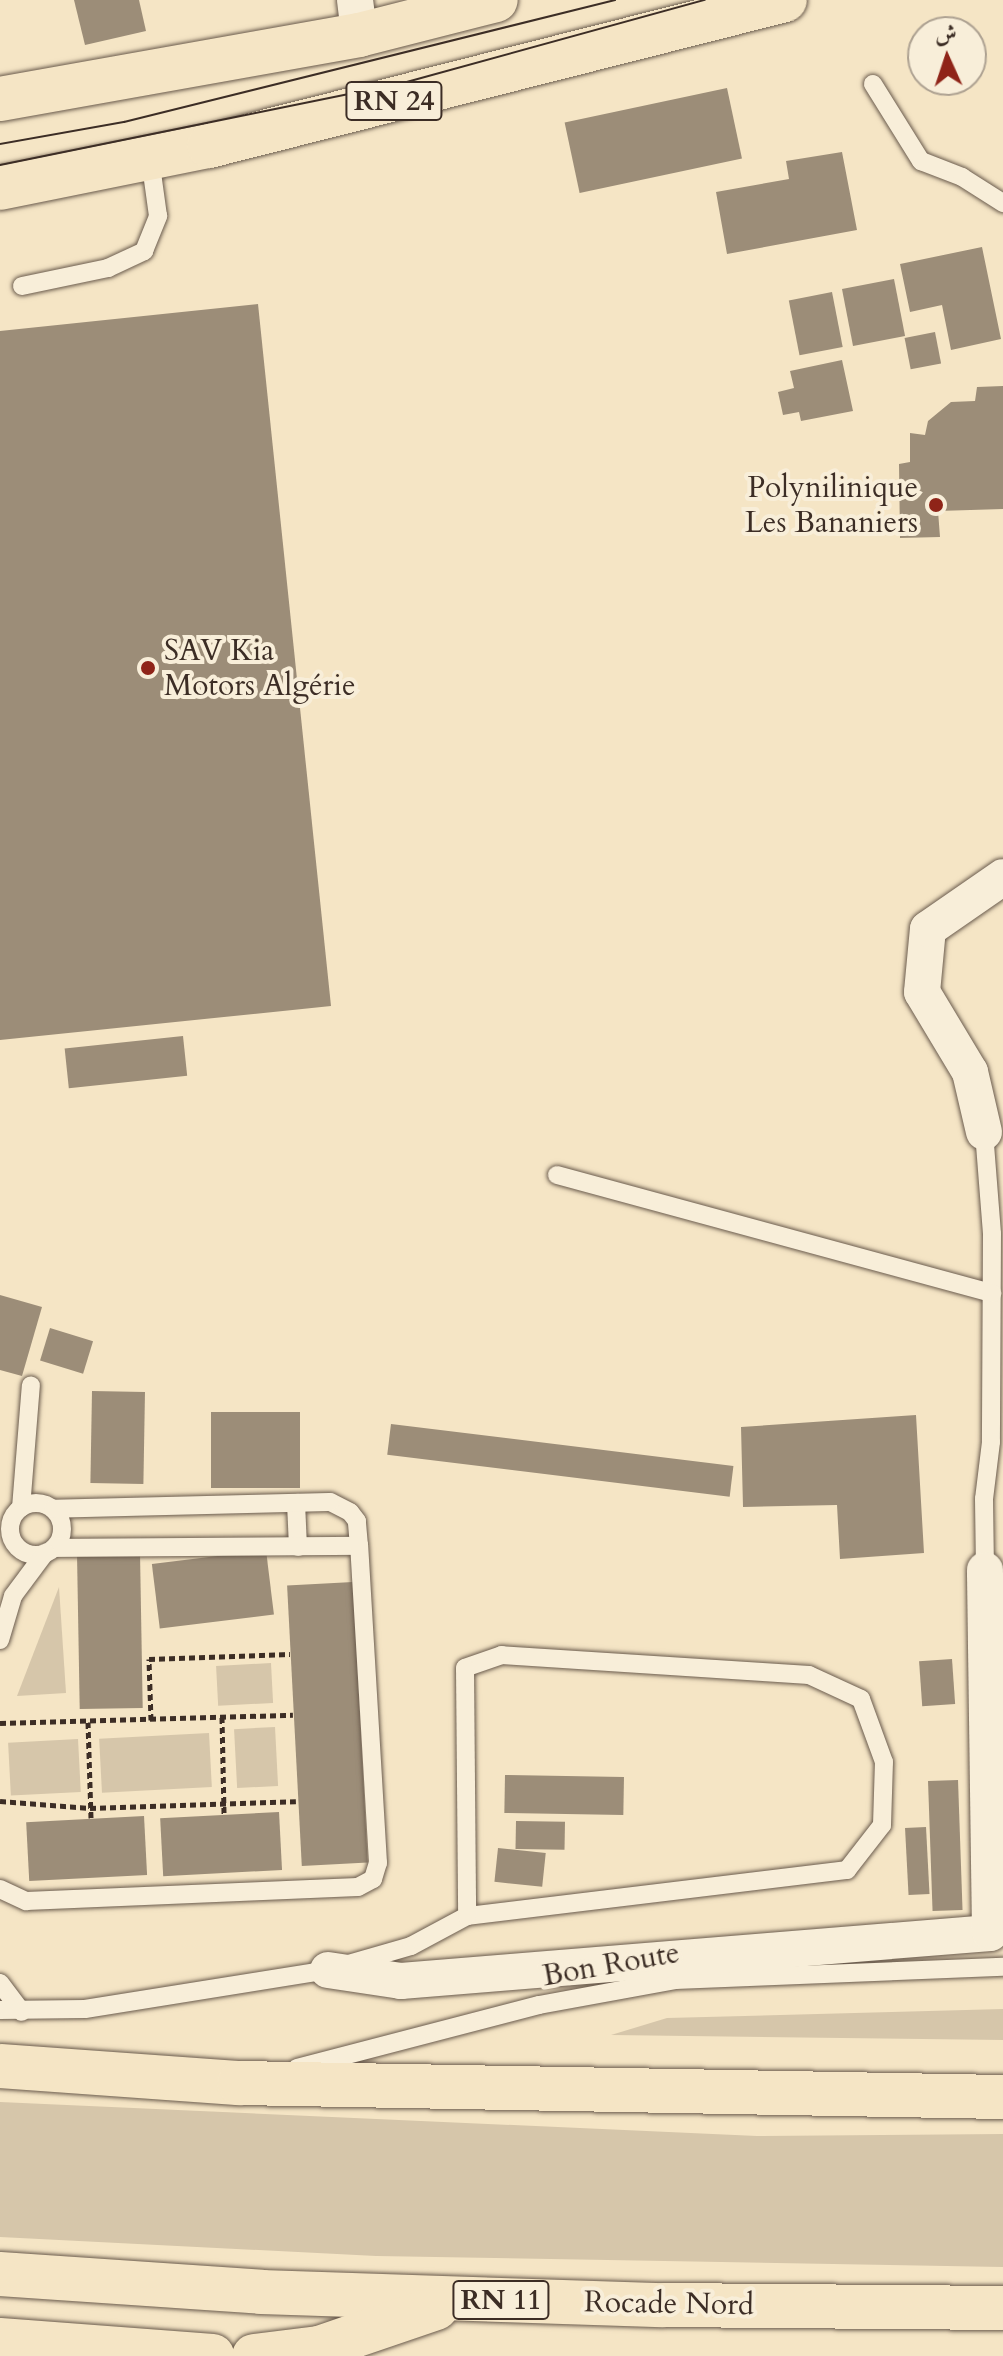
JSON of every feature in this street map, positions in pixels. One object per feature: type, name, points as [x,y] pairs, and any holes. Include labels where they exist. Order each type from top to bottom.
[{"type":"main road","name":"RN 24","points":[[0,99],[357,17],[496,0]]},
{"type":"main road","name":"RN 24","points":[[0,188],[150,158],[507,74],[785,0]]},
{"type":"main road","points":[[0,2066],[239,2083],[1003,2097]]},
{"type":"main road","name":"Rocade Nord","points":[[0,2274],[462,2299],[1003,2308]]},
{"type":"main road","points":[[254,2356],[319,2348],[462,2299]]},
{"type":"main road","points":[[0,2340],[212,2356]]},
{"type":"street","points":[[993,1140],[970,1072],[922,992],[928,929],[1003,877]]},
{"type":"street","points":[[328,1970],[401,1981],[990,1933],[994,1571]]},
{"type":"lane","points":[[873,84],[921,161],[962,177],[1003,203]]},
{"type":"lane","points":[[22,286],[108,268],[144,251],[158,216],[150,158]]},
{"type":"lane","points":[[993,1140],[994,1571]]},
{"type":"lane","points":[[557,1175],[992,1293]]},
{"type":"lane","points":[[31,1385],[21,1508],[5,1540],[23,1551],[359,1546]]},
{"type":"lane","points":[[0,1889],[26,1901],[358,1887],[373,1879],[378,1863],[357,1521],[340,1506],[296,1503],[53,1509],[38,1503],[21,1508]]},
{"type":"lane","points":[[296,1503],[298,1547]]},
{"type":"lane","points":[[0,1640],[13,1596],[49,1551],[62,1524],[53,1509]]},
{"type":"lane","points":[[0,2010],[85,2009],[328,1970],[411,1946],[467,1916],[847,1870],[882,1825],[884,1762],[861,1699],[809,1675],[502,1655],[465,1668],[467,1916]]},
{"type":"lane","name":"Bon Route","points":[[239,2083],[607,1990],[736,1976],[1003,1967]]},
{"type":"lane","points":[[0,1983],[22,2012]]},
{"type":"path","points":[[151,1720],[149,1659],[290,1654]]},
{"type":"path","points":[[0,1723],[293,1715]]},
{"type":"path","points":[[222,1717],[224,1815]]},
{"type":"path","points":[[88,1722],[91,1818]]},
{"type":"path","points":[[0,1801],[90,1808],[296,1801]]},
{"type":"shaded area","points":[[59,1587],[66,1693],[17,1696]]},
{"type":"shaded area","points":[[271,1663],[273,1703],[218,1706],[216,1666]]},
{"type":"shaded area","points":[[275,1727],[278,1786],[237,1788],[234,1729]]},
{"type":"shaded area","points":[[209,1733],[212,1787],[102,1793],[99,1739]]},
{"type":"shaded area","points":[[78,1739],[81,1792],[11,1796],[8,1743]]},
{"type":"shaded area","points":[[1003,2009],[1003,2040],[611,2035],[667,2018]]},
{"type":"shaded area","points":[[0,2102],[757,2136],[1003,2134],[1003,2267],[376,2256],[0,2237]]},
{"type":"building","points":[[74,0],[139,0],[146,31],[85,45]]},
{"type":"building","points":[[727,88],[742,158],[580,193],[565,123]]},
{"type":"building","points":[[842,152],[857,230],[727,254],[716,192],[789,179],[786,161]]},
{"type":"building","points":[[982,247],[1001,339],[951,350],[942,305],[910,312],[900,264]]},
{"type":"building","points":[[894,279],[905,336],[853,346],[842,289]]},
{"type":"building","points":[[832,292],[843,347],[799,355],[789,300]]},
{"type":"building","name":"SAV Kia Motors Algérie","points":[[258,304],[331,1006],[0,1040],[0,331]]},
{"type":"building","points":[[935,332],[941,363],[911,369],[905,338]]},
{"type":"building","points":[[842,360],[853,411],[801,421],[799,412],[783,415],[778,392],[794,388],[790,371]]},
{"type":"building","points":[[1003,386],[1003,509],[938,511],[940,537],[900,538],[899,464],[910,462],[910,433],[925,435],[928,421],[951,402],[975,401],[977,387]]},
{"type":"building","points":[[183,1036],[187,1076],[69,1088],[65,1048]]},
{"type":"building","points":[[0,1295],[42,1307],[22,1376],[0,1370]]},
{"type":"building","points":[[50,1328],[93,1341],[83,1374],[40,1361]]},
{"type":"building","points":[[92,1391],[145,1392],[143,1484],[90,1483]]},
{"type":"building","points":[[211,1412],[300,1412],[300,1488],[211,1488]]},
{"type":"building","points":[[916,1415],[924,1553],[840,1559],[837,1505],[743,1507],[741,1427]]},
{"type":"building","points":[[391,1424],[733,1466],[730,1497],[387,1455]]},
{"type":"building","points":[[266,1550],[274,1615],[160,1629],[152,1564]]},
{"type":"building","points":[[140,1553],[143,1708],[80,1709],[77,1554]]},
{"type":"building","points":[[353,1582],[368,1863],[302,1866],[287,1585]]},
{"type":"building","points":[[952,1659],[955,1704],[922,1706],[919,1661]]},
{"type":"building","points":[[505,1775],[624,1777],[623,1815],[504,1813]]},
{"type":"building","points":[[958,1780],[963,1910],[933,1911],[928,1781]]},
{"type":"building","points":[[279,1812],[282,1870],[163,1876],[160,1818]]},
{"type":"building","points":[[144,1816],[147,1875],[29,1881],[26,1822]]},
{"type":"building","points":[[516,1821],[565,1822],[565,1850],[516,1849]]},
{"type":"building","points":[[926,1827],[930,1894],[909,1895],[905,1828]]},
{"type":"building","points":[[498,1848],[546,1853],[542,1887],[494,1882]]},
{"type":"tram line","points":[[0,144],[124,122],[615,0]]},
{"type":"tram line","points":[[0,165],[403,83],[705,0]]},
{"type":"place","name":"Polynilinique Les Bananiers","points":[[936,505]]},
{"type":"place","name":"SAV Kia Motors Algérie","points":[[148,668]]}]
